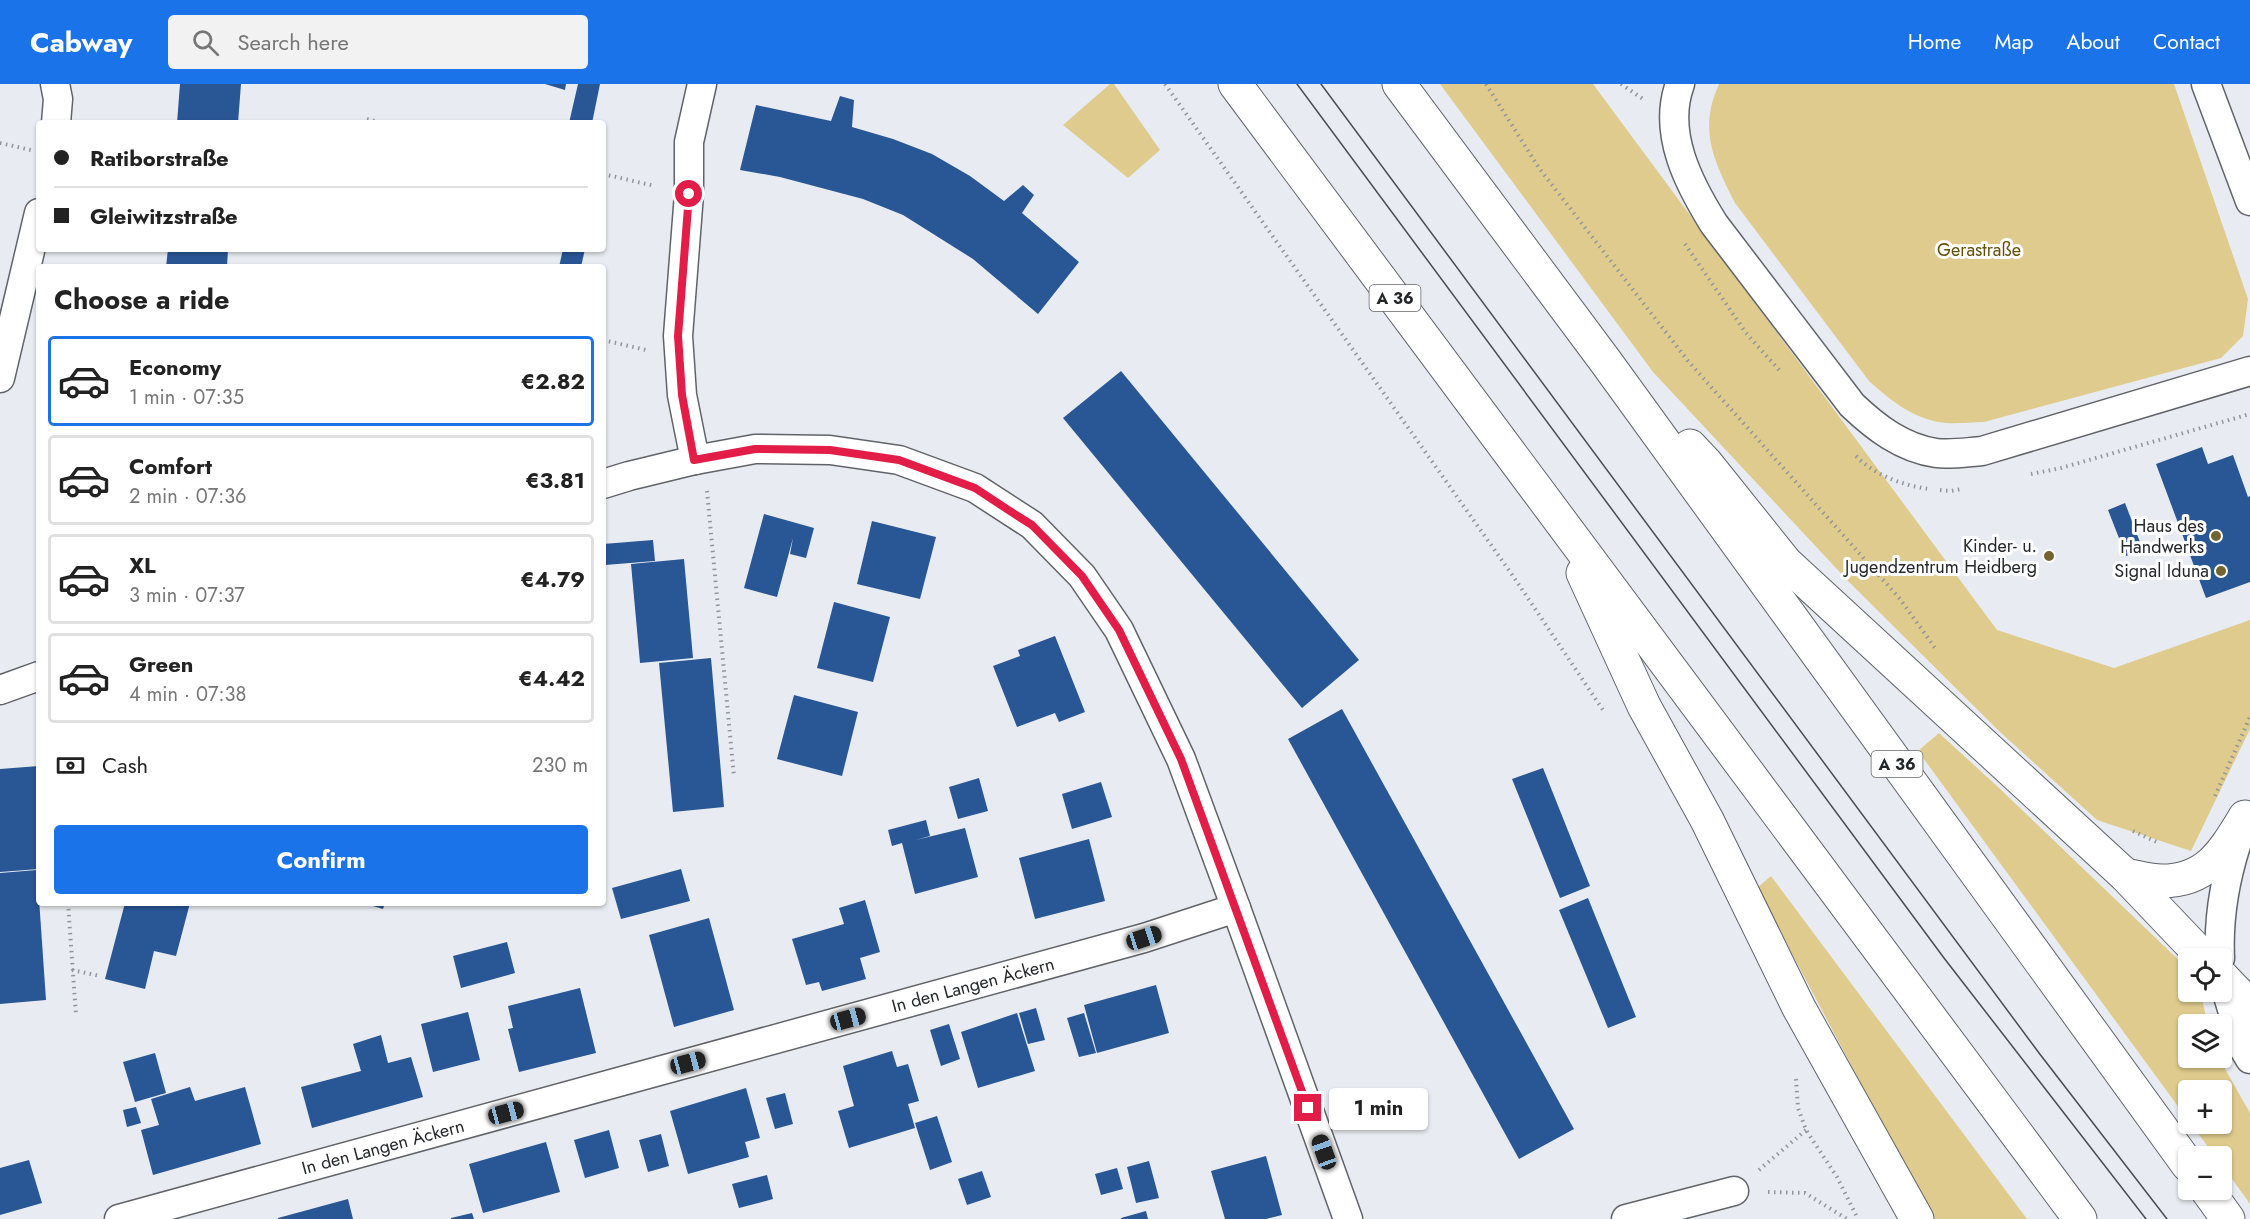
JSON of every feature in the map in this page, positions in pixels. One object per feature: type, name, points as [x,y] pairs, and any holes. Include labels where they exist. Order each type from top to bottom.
[{"type":"main road","name":"A 36","points":[[1235,84],[2080,1219]]},
{"type":"main road","name":"A 36","points":[[1400,84],[1606,362],[2178,1151]]},
{"type":"main road","points":[[1606,362],[1706,463],[1786,563],[2125,875],[2198,948]]},
{"type":"main road","points":[[1554,512],[1644,706],[1707,820],[1798,1008],[1917,1219]]},
{"type":"main road","points":[[2125,875],[2162,881],[2196,873],[2214,862],[2223,853],[2247,813]]},
{"type":"main road","points":[[2232,985],[2250,1006]]},
{"type":"main road","points":[[2214,1200],[2228,1219]]},
{"type":"street","points":[[55,84],[58,99],[56,120]]},
{"type":"street","points":[[699,459],[682,395],[678,336],[689,194],[689,142],[702,84]]},
{"type":"street","points":[[1680,84],[1674,120],[1680,156],[1714,224],[1852,405],[1873,426],[1904,444],[1936,453],[1982,451],[2250,371]]},
{"type":"street","points":[[2206,84],[2250,201]]},
{"type":"street","points":[[0,378],[36,226]]},
{"type":"street","points":[[606,483],[699,459],[755,449],[830,450],[899,460],[975,488],[1032,525],[1082,576],[1119,630],[1181,759],[1348,1219]]},
{"type":"street","points":[[0,690],[36,677]]},
{"type":"street","points":[[2219,948],[2229,867],[2247,813]]},
{"type":"street","name":"In den Langen Äckern","points":[[119,1219],[1144,938],[1236,908]]},
{"type":"street","points":[[2229,1002],[2244,1049],[2250,1059]]},
{"type":"street","points":[[1626,1219],[1734,1191]]},
{"type":"path","points":[[1165,84],[1506,567],[1605,714]]},
{"type":"path","points":[[1486,84],[1539,168],[1688,361],[1900,599],[1942,658]]},
{"type":"path","points":[[367,119],[371,120]]},
{"type":"path","points":[[0,143],[36,151]]},
{"type":"path","points":[[606,175],[689,194]]},
{"type":"path","points":[[1683,240],[1688,251],[1746,333],[1785,377]]},
{"type":"path","points":[[606,341],[680,358]]},
{"type":"path","points":[[2028,475],[2061,468],[2250,414]]},
{"type":"path","points":[[1856,455],[1863,464],[1907,486],[1951,491],[1973,487]]},
{"type":"path","points":[[699,459],[734,777]]},
{"type":"path","points":[[2213,799],[2250,717]]},
{"type":"path","points":[[2127,829],[2180,852],[2214,862]]},
{"type":"path","points":[[68,906],[76,1015]]},
{"type":"path","points":[[72,970],[100,976]]},
{"type":"path","points":[[1796,1076],[1797,1108],[1806,1130],[1838,1177],[1858,1219]]},
{"type":"path","points":[[1734,1191],[1806,1130]]},
{"type":"path","points":[[1734,1191],[1805,1193],[1847,1219]]},
{"type":"green space","points":[[1110,84],[1114,84],[1160,150],[1128,178],[1063,125]]},
{"type":"green space","points":[[1440,84],[1593,84],[1997,630],[2114,668],[2250,620],[2250,729],[2191,851],[2097,820],[1999,731],[1849,582],[1653,372]]},
{"type":"green space","name":"Gerastraße","points":[[1719,84],[2174,84],[2248,299],[2243,336],[2221,358],[1984,422],[1946,423],[1914,414],[1886,396],[1869,381],[1735,203],[1715,159],[1709,131],[1713,101]]},
{"type":"green space","points":[[1939,733],[2178,959],[2178,1002],[2202,1002],[2206,1014],[2178,1014],[2178,1068],[2225,1068],[2231,1080],[2178,1080],[2178,1106],[1918,751]]},
{"type":"green space","points":[[1771,876],[2027,1219],[1933,1219],[1757,888]]},
{"type":"green space","points":[[2232,1081],[2250,1113],[2250,1204],[2232,1179],[2232,1146],[2208,1146],[2198,1134],[2232,1134]]},
{"type":"building","points":[[180,84],[241,84],[238,120],[177,120]]},
{"type":"building","points":[[545,84],[566,84],[565,90]]},
{"type":"building","points":[[578,84],[600,84],[593,120],[570,120]]},
{"type":"building","points":[[840,96],[854,100],[852,127],[932,154],[970,176],[1004,201],[1023,185],[1034,195],[1022,213],[1079,262],[1038,314],[973,259],[903,215],[863,199],[780,177],[740,170],[756,105],[831,121]]},
{"type":"building","points":[[168,252],[228,252],[227,264],[166,264]]},
{"type":"building","points":[[562,252],[584,252],[582,264],[560,264]]},
{"type":"building","points":[[1121,371],[1359,660],[1302,708],[1063,418]]},
{"type":"building","name":"Haus des Handwerks","points":[[2202,447],[2208,464],[2233,455],[2248,497],[2250,496],[2250,582],[2206,598],[2156,464]]},
{"type":"building","points":[[2125,503],[2143,550],[2126,556],[2108,510]]},
{"type":"building","points":[[764,514],[814,528],[806,558],[790,554],[793,538],[777,597],[744,588]]},
{"type":"building","points":[[872,521],[936,537],[920,599],[857,584]]},
{"type":"building","points":[[653,540],[655,561],[606,565],[606,544]]},
{"type":"building","points":[[684,559],[693,658],[640,663],[631,564]]},
{"type":"building","points":[[834,602],[890,617],[873,682],[817,668]]},
{"type":"building","points":[[1055,636],[1085,712],[1059,722],[1055,713],[1017,727],[993,666],[1020,656],[1018,650]]},
{"type":"building","points":[[711,658],[724,807],[673,812],[659,663]]},
{"type":"building","points":[[794,695],[858,712],[842,776],[777,759]]},
{"type":"building","points":[[1342,709],[1574,1129],[1519,1159],[1288,739]]},
{"type":"building","points":[[36,766],[36,869],[0,872],[0,769]]},
{"type":"building","points":[[1543,768],[1590,886],[1560,898],[1512,779]]},
{"type":"building","points":[[979,778],[988,811],[958,819],[949,787]]},
{"type":"building","points":[[1101,782],[1112,817],[1072,829],[1062,794]]},
{"type":"building","points":[[926,820],[930,836],[916,840],[965,828],[978,877],[915,894],[902,843],[892,846],[888,830]]},
{"type":"building","points":[[1089,839],[1105,901],[1035,919],[1019,858]]},
{"type":"building","points":[[681,869],[690,901],[621,919],[612,888]]},
{"type":"building","points":[[36,870],[36,906],[39,906],[46,1000],[0,1004],[0,873]]},
{"type":"building","points":[[1588,898],[1636,1017],[1608,1028],[1559,910]]},
{"type":"building","points":[[865,900],[880,952],[860,958],[866,979],[822,991],[819,982],[806,985],[792,939],[844,924],[839,908]]},
{"type":"building","points":[[124,906],[189,906],[176,956],[154,951],[145,989],[105,979]]},
{"type":"building","points":[[709,918],[734,1010],[674,1027],[649,935]]},
{"type":"building","points":[[507,942],[515,973],[461,988],[453,956]]},
{"type":"building","points":[[1156,985],[1169,1033],[1097,1053],[1084,1005]]},
{"type":"building","points":[[580,988],[596,1053],[519,1072],[508,1029],[513,1028],[508,1006]]},
{"type":"building","points":[[1036,1008],[1045,1040],[1028,1044],[1019,1013]]},
{"type":"building","points":[[468,1012],[480,1060],[433,1072],[421,1024]]},
{"type":"building","points":[[1017,1013],[1035,1071],[978,1088],[961,1032]]},
{"type":"building","points":[[1084,1013],[1096,1053],[1079,1057],[1067,1018]]},
{"type":"building","points":[[949,1024],[960,1059],[941,1066],[930,1030]]},
{"type":"building","points":[[381,1035],[388,1063],[411,1057],[423,1097],[312,1128],[301,1087],[361,1071],[353,1044]]},
{"type":"building","points":[[892,1051],[897,1067],[908,1064],[919,1101],[908,1104],[915,1128],[849,1148],[838,1111],[854,1106],[843,1066]]},
{"type":"building","points":[[155,1053],[166,1093],[135,1102],[123,1062]]},
{"type":"building","points":[[190,1087],[195,1101],[245,1087],[261,1144],[153,1175],[141,1130],[159,1125],[151,1099]]},
{"type":"building","points":[[746,1088],[760,1138],[745,1142],[749,1157],[688,1174],[670,1111]]},
{"type":"building","points":[[785,1093],[793,1124],[775,1129],[766,1098]]},
{"type":"building","points":[[136,1107],[141,1123],[127,1127],[123,1110]]},
{"type":"building","points":[[937,1116],[952,1162],[930,1170],[915,1123]]},
{"type":"building","points":[[609,1130],[619,1168],[585,1178],[574,1140]]},
{"type":"building","points":[[661,1134],[669,1166],[648,1172],[639,1140]]},
{"type":"building","points":[[546,1142],[560,1192],[483,1213],[469,1164]]},
{"type":"building","points":[[1266,1156],[1282,1215],[1266,1219],[1225,1219],[1211,1171]]},
{"type":"building","points":[[29,1160],[42,1203],[0,1215],[0,1168]]},
{"type":"building","points":[[1149,1161],[1159,1198],[1136,1203],[1127,1167]]},
{"type":"building","points":[[1117,1168],[1123,1189],[1101,1195],[1095,1174]]},
{"type":"building","points":[[982,1171],[991,1197],[967,1205],[958,1179]]},
{"type":"building","points":[[767,1175],[773,1199],[739,1208],[732,1184]]},
{"type":"building","points":[[348,1199],[353,1219],[278,1219],[278,1218]]},
{"type":"building","points":[[1146,1211],[1148,1219],[1121,1219],[1121,1218]]},
{"type":"building","points":[[472,1213],[474,1219],[451,1219],[451,1218]]},
{"type":"tram line","points":[[1297,84],[1944,958],[2146,1219]]},
{"type":"tram line","points":[[1321,84],[2039,1053],[2167,1219]]},
{"type":"place","name":"Haus des Handwerks","points":[[2216,536]]},
{"type":"place","name":"Kinder- u. Jugendzentrum Heidberg","points":[[2049,556]]},
{"type":"place","name":"Signal Iduna","points":[[2221,571]]},
{"type":"route","points":[[689,194],[678,336],[682,395],[694,460],[755,449],[830,450],[899,460],[975,488],[1032,525],[1082,576],[1119,630],[1181,759],[1308,1108]]}]
